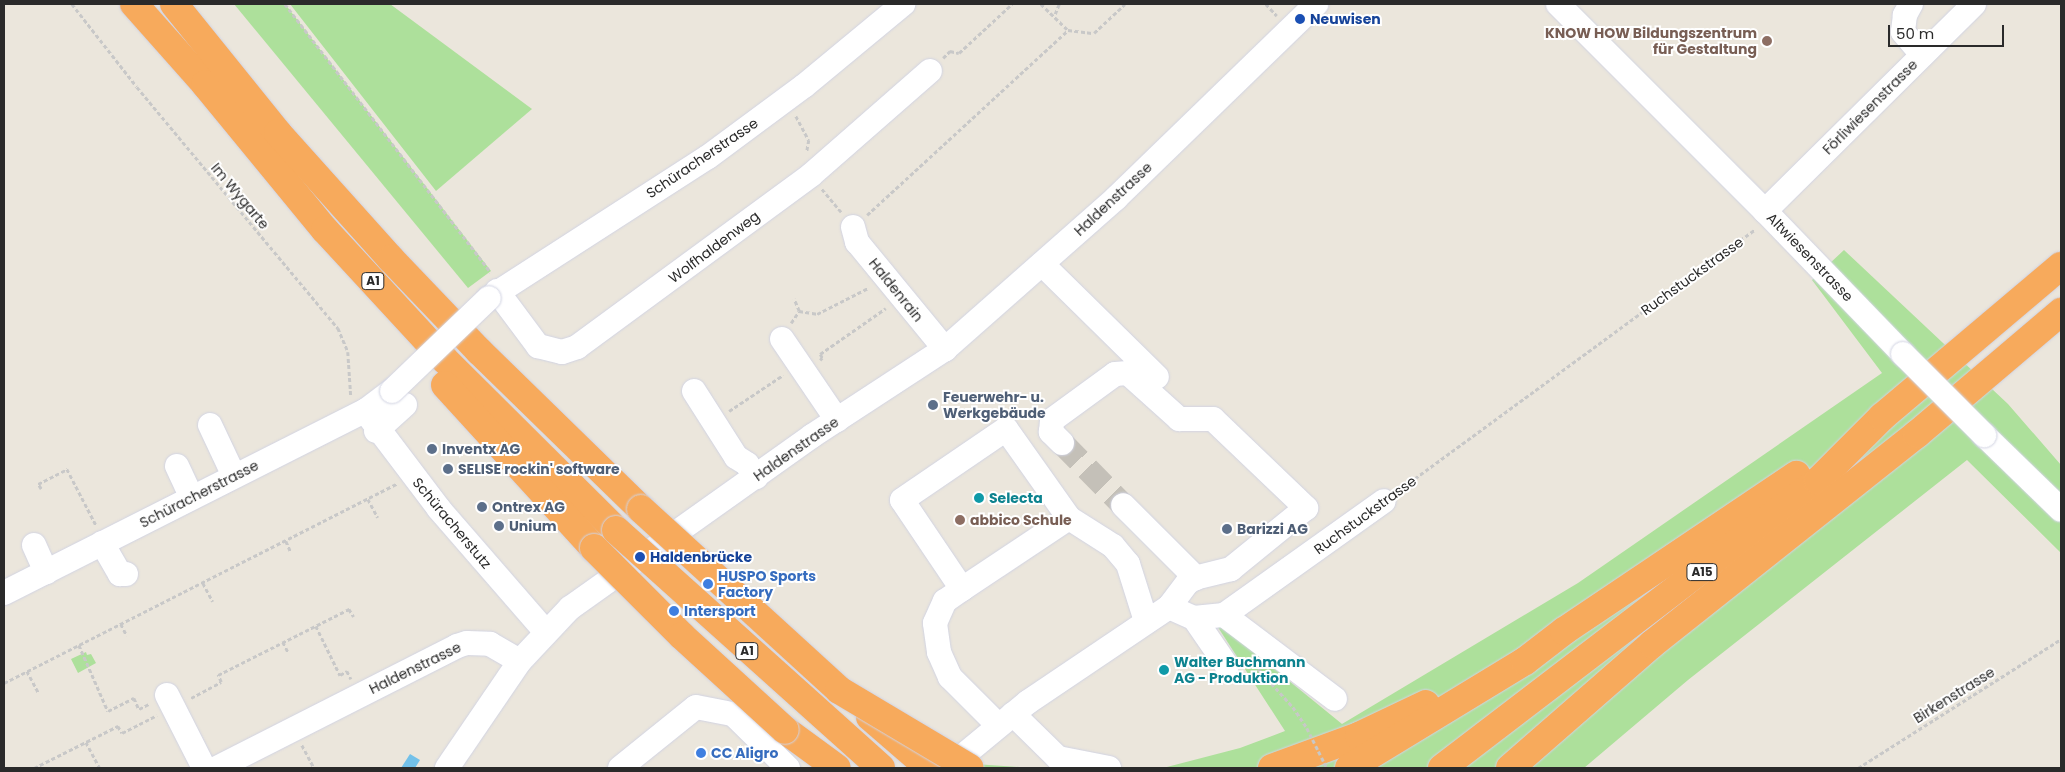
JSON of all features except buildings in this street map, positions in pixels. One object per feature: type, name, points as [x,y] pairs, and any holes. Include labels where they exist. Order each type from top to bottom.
[{"type":"highway","name":"A1","points":[[174,4],[278,133],[391,259],[512,384],[641,510],[839,690],[929,768]]},
{"type":"highway","name":"A1","points":[[139,11],[205,84],[326,230],[444,359],[616,530],[881,768]]},
{"type":"highway","points":[[139,11],[196,94],[314,239],[594,548],[682,636],[785,730],[820,768]]},
{"type":"highway","name":"A15","points":[[1442,768],[1810,486],[1882,417],[2061,266]]},
{"type":"highway","name":"A15","points":[[1471,768],[1607,667],[1652,644],[1918,434],[2061,312]]},
{"type":"highway","points":[[1348,768],[1499,678],[1564,631],[1882,417]]},
{"type":"highway","points":[[1272,768],[1352,739],[1409,713],[1564,631]]},
{"type":"highway","points":[[1510,768],[1652,644]]},
{"type":"highway","points":[[839,690],[970,768]]},
{"type":"highway","points":[[785,730],[837,768]]},
{"type":"street","name":"Schüracherstrasse","points":[[4,593],[234,476],[365,419],[398,398],[496,292],[708,157],[799,80],[903,4]]},
{"type":"street","name":"Haldenstrasse","points":[[217,768],[457,646],[467,643],[490,644],[520,661],[546,631],[596,588],[751,470],[838,420],[945,349],[1123,192],[1316,4]]},
{"type":"street","name":"Altwiesenstrasse","points":[[1558,4],[1768,214],[1903,354],[2061,510]]},
{"type":"street","points":[[1911,4],[1906,15],[1903,32],[1922,55]]},
{"type":"street","name":"Förliwiesenstrasse","points":[[1768,214],[1974,4]]},
{"type":"street","name":"Wolfhaldenweg","points":[[496,292],[538,346],[562,352],[577,347],[812,175],[930,71]]},
{"type":"street","name":"Haldenrain","points":[[853,227],[857,242],[945,349]]},
{"type":"street","points":[[1042,264],[1156,377]]},
{"type":"street","points":[[782,339],[797,371],[838,420]]},
{"type":"street","points":[[948,768],[999,719],[1169,607],[1188,582],[1196,578],[1231,569],[1306,508],[1213,419],[1179,419],[1128,373],[1115,374],[1052,420],[1052,432],[1062,443]]},
{"type":"street","points":[[694,391],[724,424],[736,457],[751,470]]},
{"type":"street","name":"Schüracherstutz","points":[[365,419],[546,631]]},
{"type":"street","points":[[210,424],[234,476]]},
{"type":"street","points":[[962,589],[902,500],[1006,429],[1069,518],[1113,546],[1128,564],[1146,621]]},
{"type":"street","points":[[177,466],[192,498]]},
{"type":"street","name":"Ruchstuckstrasse","points":[[1169,607],[1194,618],[1224,615],[1384,501]]},
{"type":"street","points":[[1123,505],[1196,578]]},
{"type":"street","points":[[1069,518],[945,601],[935,623],[939,652],[950,677],[999,719],[1058,758],[1109,768]]},
{"type":"street","points":[[1107,531],[1125,549],[1142,578],[1147,595],[1146,621]]},
{"type":"street","points":[[103,543],[120,574],[126,574]]},
{"type":"street","points":[[34,546],[46,572]]},
{"type":"street","points":[[1224,615],[1335,700]]},
{"type":"street","points":[[1194,618],[1228,666]]},
{"type":"street","points":[[929,654],[934,671],[953,699],[972,714],[999,719]]},
{"type":"street","points":[[442,765],[458,735],[520,661]]},
{"type":"street","points":[[170,701],[204,768]]},
{"type":"street","points":[[620,768],[696,707],[733,714],[788,768]]},
{"type":"path","name":"Im Wygarte","points":[[72,4],[143,94],[338,328],[348,352],[365,419]]},
{"type":"path","points":[[285,4],[496,292]]},
{"type":"path","points":[[950,51],[959,53],[1012,4]]},
{"type":"path","points":[[1042,4],[1055,14],[1068,30],[1094,33],[1124,4]]},
{"type":"path","points":[[1055,14],[1058,4]]},
{"type":"path","points":[[853,227],[1068,30]]},
{"type":"path","name":"Ruchstuckstrasse","points":[[1384,501],[1768,214]]},
{"type":"path","points":[[799,311],[817,314],[862,289],[875,286],[886,278]]},
{"type":"path","points":[[794,299],[799,311]]},
{"type":"path","points":[[724,424],[767,386],[822,358],[820,354],[886,309],[884,302]]},
{"type":"path","points":[[782,339],[783,330],[799,311]]},
{"type":"path","points":[[41,489],[38,484],[67,469],[103,543]]},
{"type":"path","points":[[4,683],[412,476]]},
{"type":"path","points":[[368,499],[378,518]]},
{"type":"path","points":[[286,541],[292,552]]},
{"type":"path","points":[[203,583],[213,602]]},
{"type":"path","points":[[34,768],[118,726],[124,732],[170,701],[222,683],[218,675],[349,608],[354,617]]},
{"type":"path","points":[[121,624],[127,636]]},
{"type":"path","points":[[316,626],[340,675],[347,671],[354,685]]},
{"type":"path","name":"Birkenstrasse","points":[[1858,768],[2061,639]]},
{"type":"path","points":[[283,642],[288,652]]},
{"type":"path","points":[[79,645],[108,711],[134,698],[139,709],[145,706]]},
{"type":"path","points":[[1253,663],[1293,707],[1307,728],[1327,768]]},
{"type":"path","points":[[27,672],[38,692]]},
{"type":"path","points":[[298,737],[314,768]]},
{"type":"path","points":[[86,742],[100,768]]},
{"type":"green space","points":[[234,4],[285,4],[491,271],[468,288]]},
{"type":"green space","points":[[290,4],[390,4],[532,109],[436,191]]},
{"type":"green space","points":[[1844,250],[2008,404],[2061,465],[2061,553],[1967,460],[1688,680],[1584,768],[1163,768],[1240,748],[1285,731],[1212,618],[1342,724],[1578,583],[1882,373],[1812,280]]},
{"type":"green space","points":[[86,652],[87,655],[91,654],[96,663],[78,673],[71,659]]},
{"type":"green space","points":[[960,763],[1034,768],[953,768]]},
{"type":"water","points":[[410,754],[420,760],[415,768],[401,768]]},
{"type":"tunnel","points":[[1062,443],[1123,505]]},
{"type":"place","name":"Neuwisen","points":[[1300,19]]},
{"type":"place","name":"KNOW HOW Bildungszentrum für Gestaltung","points":[[1767,41]]},
{"type":"place","name":"Feuerwehr- u. Werkgebäude","points":[[933,405]]},
{"type":"place","name":"Inventx AG","points":[[432,449]]},
{"type":"place","name":"SELISE rockin' software","points":[[448,469]]},
{"type":"place","name":"Selecta","points":[[979,498]]},
{"type":"place","name":"Ontrex AG","points":[[482,507]]},
{"type":"place","name":"abbico Schule","points":[[960,520]]},
{"type":"place","name":"Unium","points":[[499,526]]},
{"type":"place","name":"Barizzi AG","points":[[1227,529]]},
{"type":"place","name":"Haldenbrücke","points":[[640,557]]},
{"type":"place","name":"HUSPO Sports Factory","points":[[708,584]]},
{"type":"place","name":"Intersport","points":[[674,611]]},
{"type":"place","name":"Walter Buchmann AG - Produktion","points":[[1164,670]]},
{"type":"place","name":"CC Aligro","points":[[701,753]]}]
